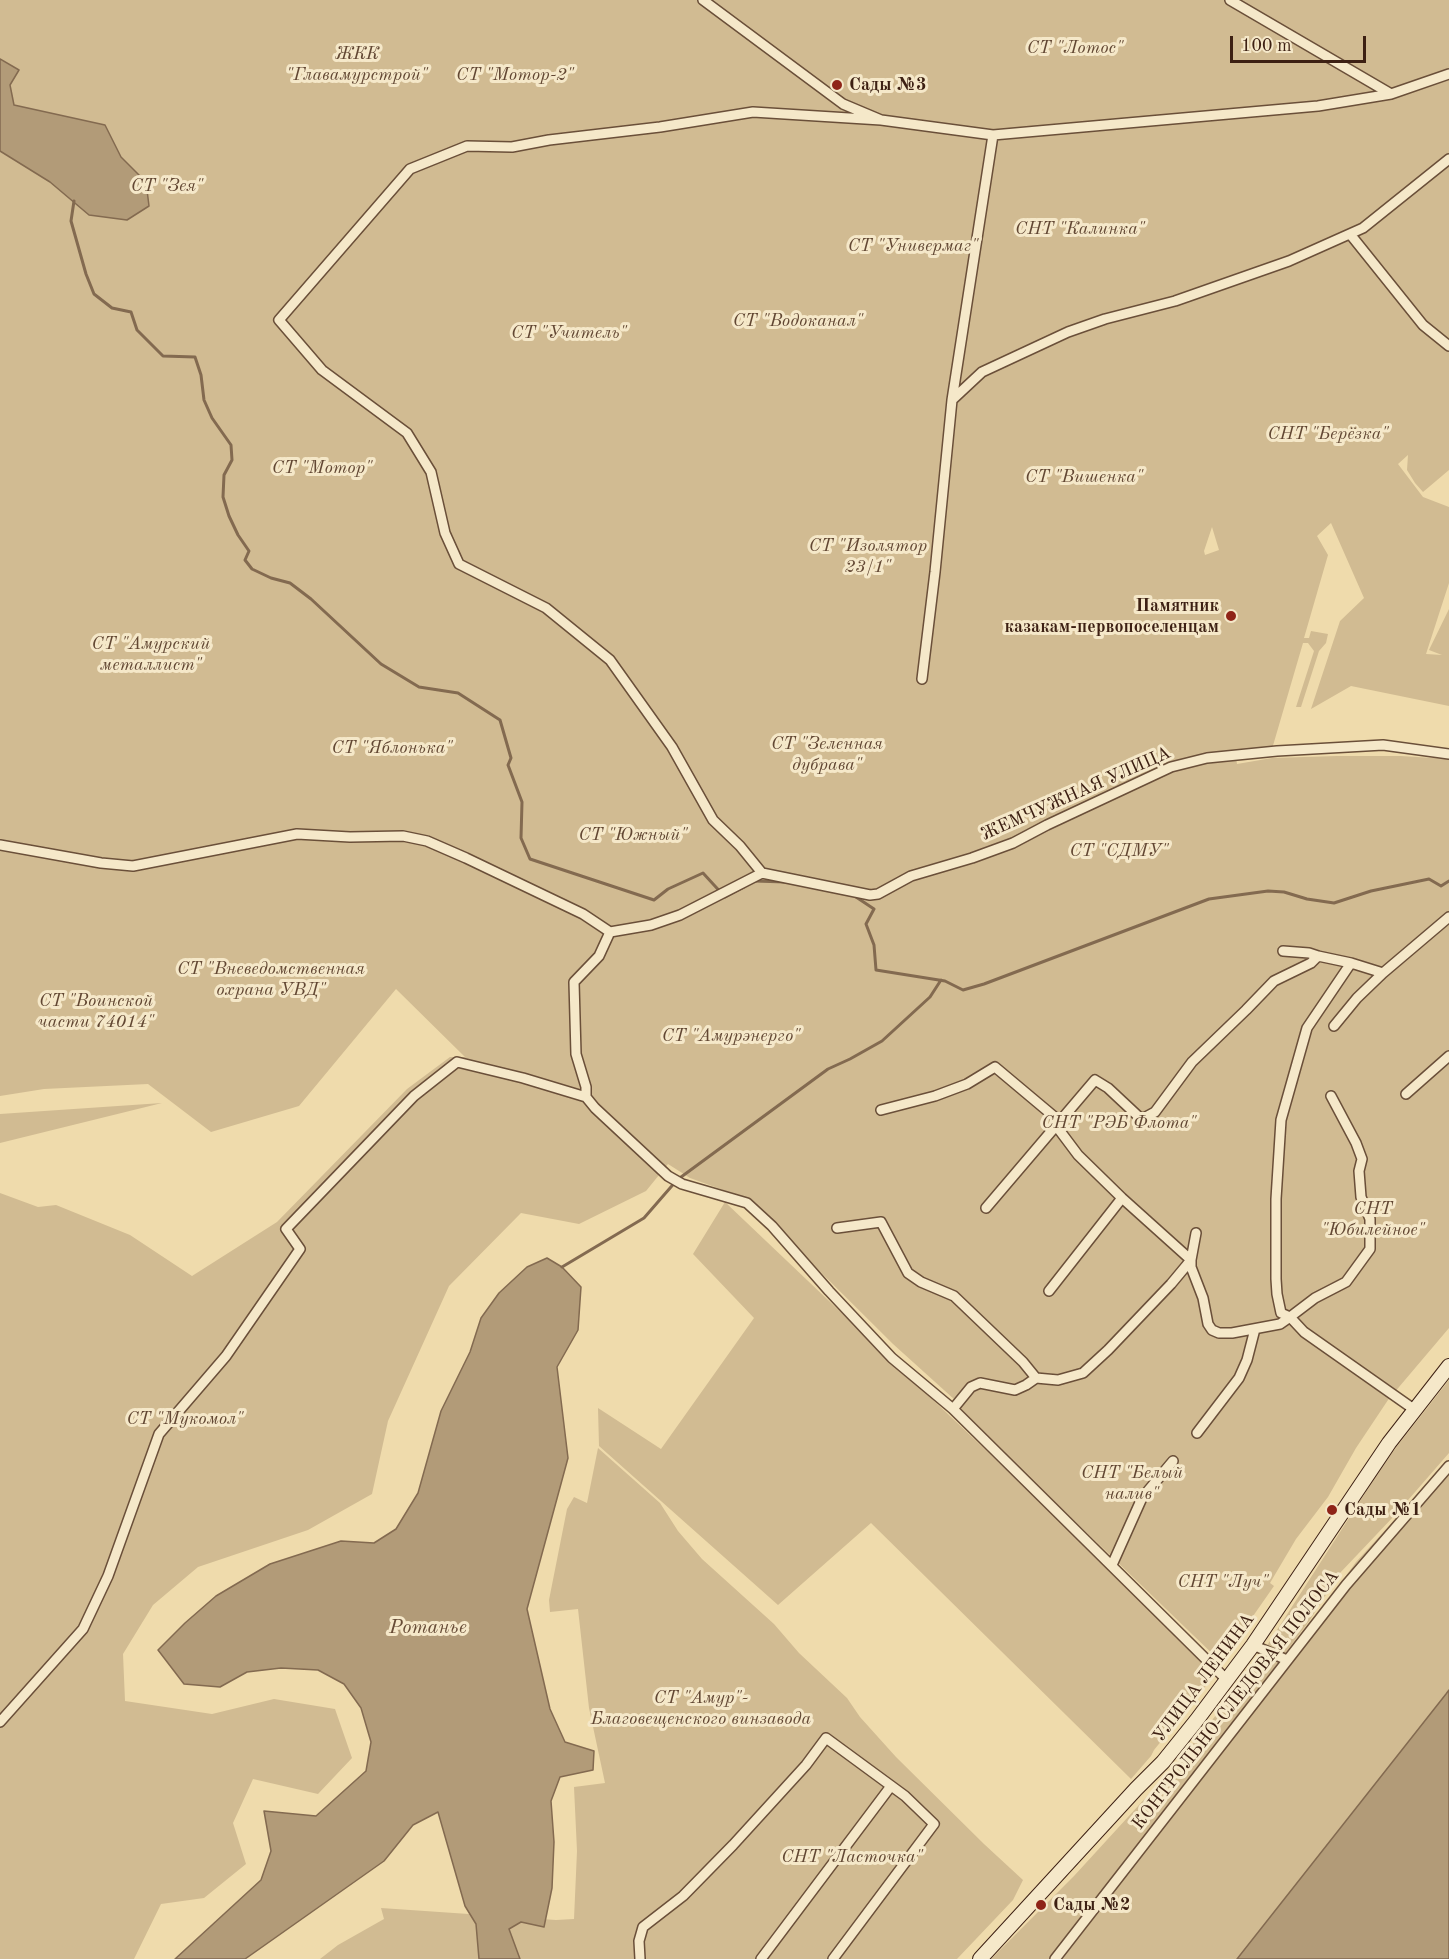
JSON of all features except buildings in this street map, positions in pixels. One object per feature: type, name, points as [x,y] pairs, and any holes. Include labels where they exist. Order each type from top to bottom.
[{"type":"street","points":[[703,0],[843,104],[881,120]]},
{"type":"street","points":[[1230,0],[1391,94]]},
{"type":"street","points":[[0,845],[100,863],[133,866],[297,834],[350,837],[403,836],[427,841],[466,858],[584,914],[610,932],[651,925],[680,915],[762,873],[740,846],[713,820],[672,747],[610,660],[546,608],[459,564],[445,533],[430,472],[407,433],[322,370],[279,320],[410,169],[466,146],[512,147],[753,112],[881,120],[993,135],[1318,106],[1391,94],[1449,74]]},
{"type":"street","points":[[922,679],[952,400],[993,135]]},
{"type":"street","points":[[952,400],[982,372],[1068,332],[1105,319],[1175,301],[1289,261],[1363,228],[1449,159]]},
{"type":"street","points":[[1350,234],[1423,325],[1449,346]]},
{"type":"street","name":"ЖЕМЧУЖНАЯ УЛИЦА","points":[[762,873],[870,895],[878,894],[911,876],[1013,843],[1171,767],[1207,758],[1277,751],[1383,745],[1449,754]]},
{"type":"street","points":[[1334,1026],[1357,998],[1383,973],[1449,917]]},
{"type":"street","points":[[586,1097],[586,1087],[576,1054],[574,982],[599,956],[610,932]]},
{"type":"street","points":[[1283,951],[1309,953],[1383,973]]},
{"type":"street","points":[[986,1208],[1095,1080],[1108,1088],[1139,1117],[1144,1118],[1155,1112],[1192,1062],[1274,981],[1311,963],[1318,956]]},
{"type":"street","points":[[1351,963],[1307,1028],[1281,1120],[1276,1199],[1276,1279],[1281,1313],[1290,1317],[1304,1332],[1415,1410]]},
{"type":"street","points":[[1406,1094],[1449,1056]]},
{"type":"street","points":[[0,1722],[83,1629],[108,1576],[159,1434],[226,1356],[300,1250],[286,1229],[414,1096],[457,1062],[523,1078],[586,1097],[636,1148],[671,1178],[682,1184],[747,1203],[772,1226],[892,1358],[953,1409],[1227,1680]]},
{"type":"street","points":[[881,1110],[935,1096],[967,1084],[995,1067],[1058,1119],[1057,1127],[1078,1155],[1191,1260]]},
{"type":"street","points":[[1196,1233],[1191,1267],[1203,1298],[1208,1324],[1212,1330],[1219,1333],[1232,1333],[1280,1324],[1315,1298],[1346,1282],[1370,1249],[1370,1219],[1361,1197],[1359,1170],[1362,1159],[1331,1096]]},
{"type":"street","points":[[1049,1291],[1122,1198]]},
{"type":"street","points":[[837,1228],[881,1222],[908,1273],[921,1282],[954,1296],[1023,1362],[1036,1378]]},
{"type":"street","points":[[953,1409],[971,1387],[980,1383],[1015,1390],[1036,1378],[1058,1380],[1083,1373],[1140,1317],[1191,1260]]},
{"type":"street","points":[[1197,1433],[1239,1378],[1247,1360],[1255,1329]]},
{"type":"street","name":"УЛИЦА ЛЕНИНА","points":[[980,1959],[1163,1762],[1253,1645],[1389,1443],[1449,1366]]},
{"type":"street","points":[[1112,1565],[1142,1498],[1173,1461]]},
{"type":"street","name":"КОНТРОЛЬНО-СЛЕДОВАЯ ПОЛОСА","points":[[1055,1959],[1346,1585],[1449,1466]]},
{"type":"street","points":[[1253,1645],[1287,1660]]},
{"type":"street","points":[[640,1959],[639,1941],[643,1927],[683,1896],[733,1845],[806,1765],[826,1738],[905,1796],[934,1824],[833,1959]]},
{"type":"street","points":[[761,1959],[891,1786]]},
{"type":"green space","points":[[0,0],[1449,0],[1449,470],[1423,492],[1407,470],[1408,455],[1398,464],[1423,497],[1449,507],[1449,583],[1426,654],[1442,655],[1429,650],[1449,609],[1449,706],[1351,686],[1311,709],[1340,621],[1364,598],[1331,523],[1317,536],[1328,555],[1304,638],[1309,638],[1311,631],[1328,634],[1326,643],[1319,651],[1301,707],[1296,707],[1314,651],[1308,643],[1303,643],[1272,749],[1235,752],[1237,764],[1272,758],[1337,756],[1449,759],[1449,1328],[1388,1400],[1356,1448],[1328,1497],[1296,1539],[1270,1583],[1274,1586],[1221,1662],[969,1419],[955,1400],[893,1344],[748,1199],[690,1178],[668,1164],[646,1191],[579,1224],[521,1213],[449,1286],[388,1421],[372,1494],[308,1530],[198,1567],[153,1605],[123,1654],[125,1701],[212,1714],[274,1699],[335,1709],[352,1758],[318,1794],[253,1779],[233,1823],[246,1864],[204,1898],[161,1904],[134,1959],[0,1959],[0,1193],[38,1207],[56,1205],[130,1235],[192,1276],[277,1222],[407,1089],[450,1057],[465,1057],[396,989],[299,1106],[211,1132],[148,1084],[44,1089],[0,1096]],"holes":[[[1212,527],[1219,550],[1205,555],[1204,551]]]},
{"type":"green space","points":[[162,1103],[0,1143],[0,1114]]},
{"type":"green space","points":[[725,1202],[1218,1671],[1131,1779],[871,1523],[778,1605],[599,1446],[598,1408],[661,1449],[754,1318],[693,1254]]},
{"type":"green space","points":[[1449,1380],[1449,1453],[1339,1574],[1310,1620],[1051,1959],[991,1959],[1074,1876],[1171,1770],[1231,1697],[1268,1644],[1387,1459]]},
{"type":"green space","points":[[598,1448],[660,1503],[678,1531],[702,1559],[774,1624],[799,1653],[847,1698],[860,1717],[896,1757],[1023,1880],[1013,1900],[957,1959],[320,1959],[338,1945],[384,1919],[381,1908],[556,1920],[574,1919],[577,1851],[574,1787],[605,1783],[589,1708],[578,1609],[550,1612],[549,1600],[567,1509],[574,1497],[587,1503]]},
{"type":"green space","points":[[1449,1460],[1449,1690],[1237,1959],[1057,1959],[1288,1656],[1356,1562]]},
{"type":"water","points":[[0,59],[19,70],[10,85],[14,105],[105,125],[121,157],[146,182],[149,206],[127,220],[89,215],[50,182],[0,151]]},
{"type":"water","name":"Ротанье","points":[[547,1258],[562,1267],[581,1287],[578,1330],[557,1367],[568,1458],[527,1609],[550,1709],[565,1742],[594,1751],[593,1770],[560,1777],[551,1801],[554,1842],[552,1888],[544,1927],[521,1922],[509,1929],[520,1959],[479,1959],[476,1924],[465,1906],[438,1812],[413,1825],[384,1861],[245,1959],[175,1959],[261,1880],[271,1851],[264,1811],[316,1816],[366,1771],[371,1742],[361,1708],[344,1684],[318,1670],[281,1668],[247,1672],[220,1687],[184,1684],[158,1650],[216,1596],[270,1564],[341,1541],[374,1543],[396,1529],[418,1493],[441,1411],[470,1352],[481,1318],[499,1293],[527,1267]]},
{"type":"water","points":[[1449,1690],[1449,1959],[1237,1959],[1446,1694]]},
{"type":"waterway","points":[[74,201],[71,221],[94,294],[112,308],[131,312],[137,330],[163,356],[195,357],[201,375],[204,400],[212,418],[231,445],[232,460],[224,475],[223,497],[238,535],[249,551],[245,560],[252,569],[271,578],[290,583],[311,599],[381,664],[419,687],[458,693],[500,720],[511,758],[508,765],[522,802],[521,838],[530,859],[654,900],[668,889],[703,873],[725,897],[744,887]]},
{"type":"waterway","points":[[856,897],[874,909],[866,924],[874,945],[876,970],[945,981],[963,990],[1209,899],[1268,891],[1284,892],[1307,899],[1334,903],[1371,891],[1429,879],[1441,886],[1449,881]]},
{"type":"waterway","points":[[755,881],[785,882]]},
{"type":"waterway","points":[[562,1267],[644,1218],[677,1180],[828,1069],[882,1041],[930,997],[941,980]]},
{"type":"place","name":"Сады №3","points":[[837,85]]},
{"type":"place","name":"Памятник казакам-первопоселенцам","points":[[1231,616]]},
{"type":"place","name":"Сады №1","points":[[1332,1510]]},
{"type":"place","name":"Сады №2","points":[[1041,1905]]},
{"type":"park label","name":"СТ \"Лотос\"","points":[[1075,48]]},
{"type":"park label","name":"ЖКК \"Главамурстрой\"","points":[[357,64]]},
{"type":"park label","name":"СТ \"Мотор-2\"","points":[[515,75]]},
{"type":"park label","name":"СТ \"Зея\"","points":[[167,186]]},
{"type":"park label","name":"СНТ \"Калинка\"","points":[[1080,229]]},
{"type":"park label","name":"СТ \"Универмаг\"","points":[[913,246]]},
{"type":"park label","name":"СТ \"Водоканал\"","points":[[798,321]]},
{"type":"park label","name":"СТ \"Учитель\"","points":[[569,333]]},
{"type":"park label","name":"СНТ \"Берёзка\"","points":[[1328,434]]},
{"type":"park label","name":"СТ \"Мотор\"","points":[[322,468]]},
{"type":"park label","name":"СТ \"Вишенка\"","points":[[1084,477]]},
{"type":"park label","name":"СТ \"Изолятор 23/1\"","points":[[868,556]]},
{"type":"park label","name":"СТ \"Амурский металлист\"","points":[[151,654]]},
{"type":"park label","name":"СТ \"Яблонька\"","points":[[392,748]]},
{"type":"park label","name":"СТ \"Зеленная дубрава\"","points":[[827,754]]},
{"type":"park label","name":"СТ \"Южный\"","points":[[633,835]]},
{"type":"park label","name":"СТ \"СДМУ\"","points":[[1119,851]]},
{"type":"park label","name":"СТ \"Вневедомственная охрана УВД\"","points":[[271,979]]},
{"type":"park label","name":"СТ \"Воинской части 74014\"","points":[[96,1011]]},
{"type":"park label","name":"СТ \"Амурэнерго\"","points":[[731,1036]]},
{"type":"park label","name":"СНТ \"РЭБ Флота\"","points":[[1119,1123]]},
{"type":"park label","name":"СНТ \"Юбилейное\"","points":[[1373,1219]]},
{"type":"park label","name":"СТ \"Мукомол\"","points":[[185,1419]]},
{"type":"park label","name":"СНТ \"Белый налив\"","points":[[1132,1483]]},
{"type":"park label","name":"СНТ \"Луч\"","points":[[1223,1582]]},
{"type":"park label","name":"СТ \"Амур\"- Благовещенского винзавода","points":[[701,1708]]},
{"type":"park label","name":"СНТ \"Ласточка\"","points":[[852,1857]]}]
